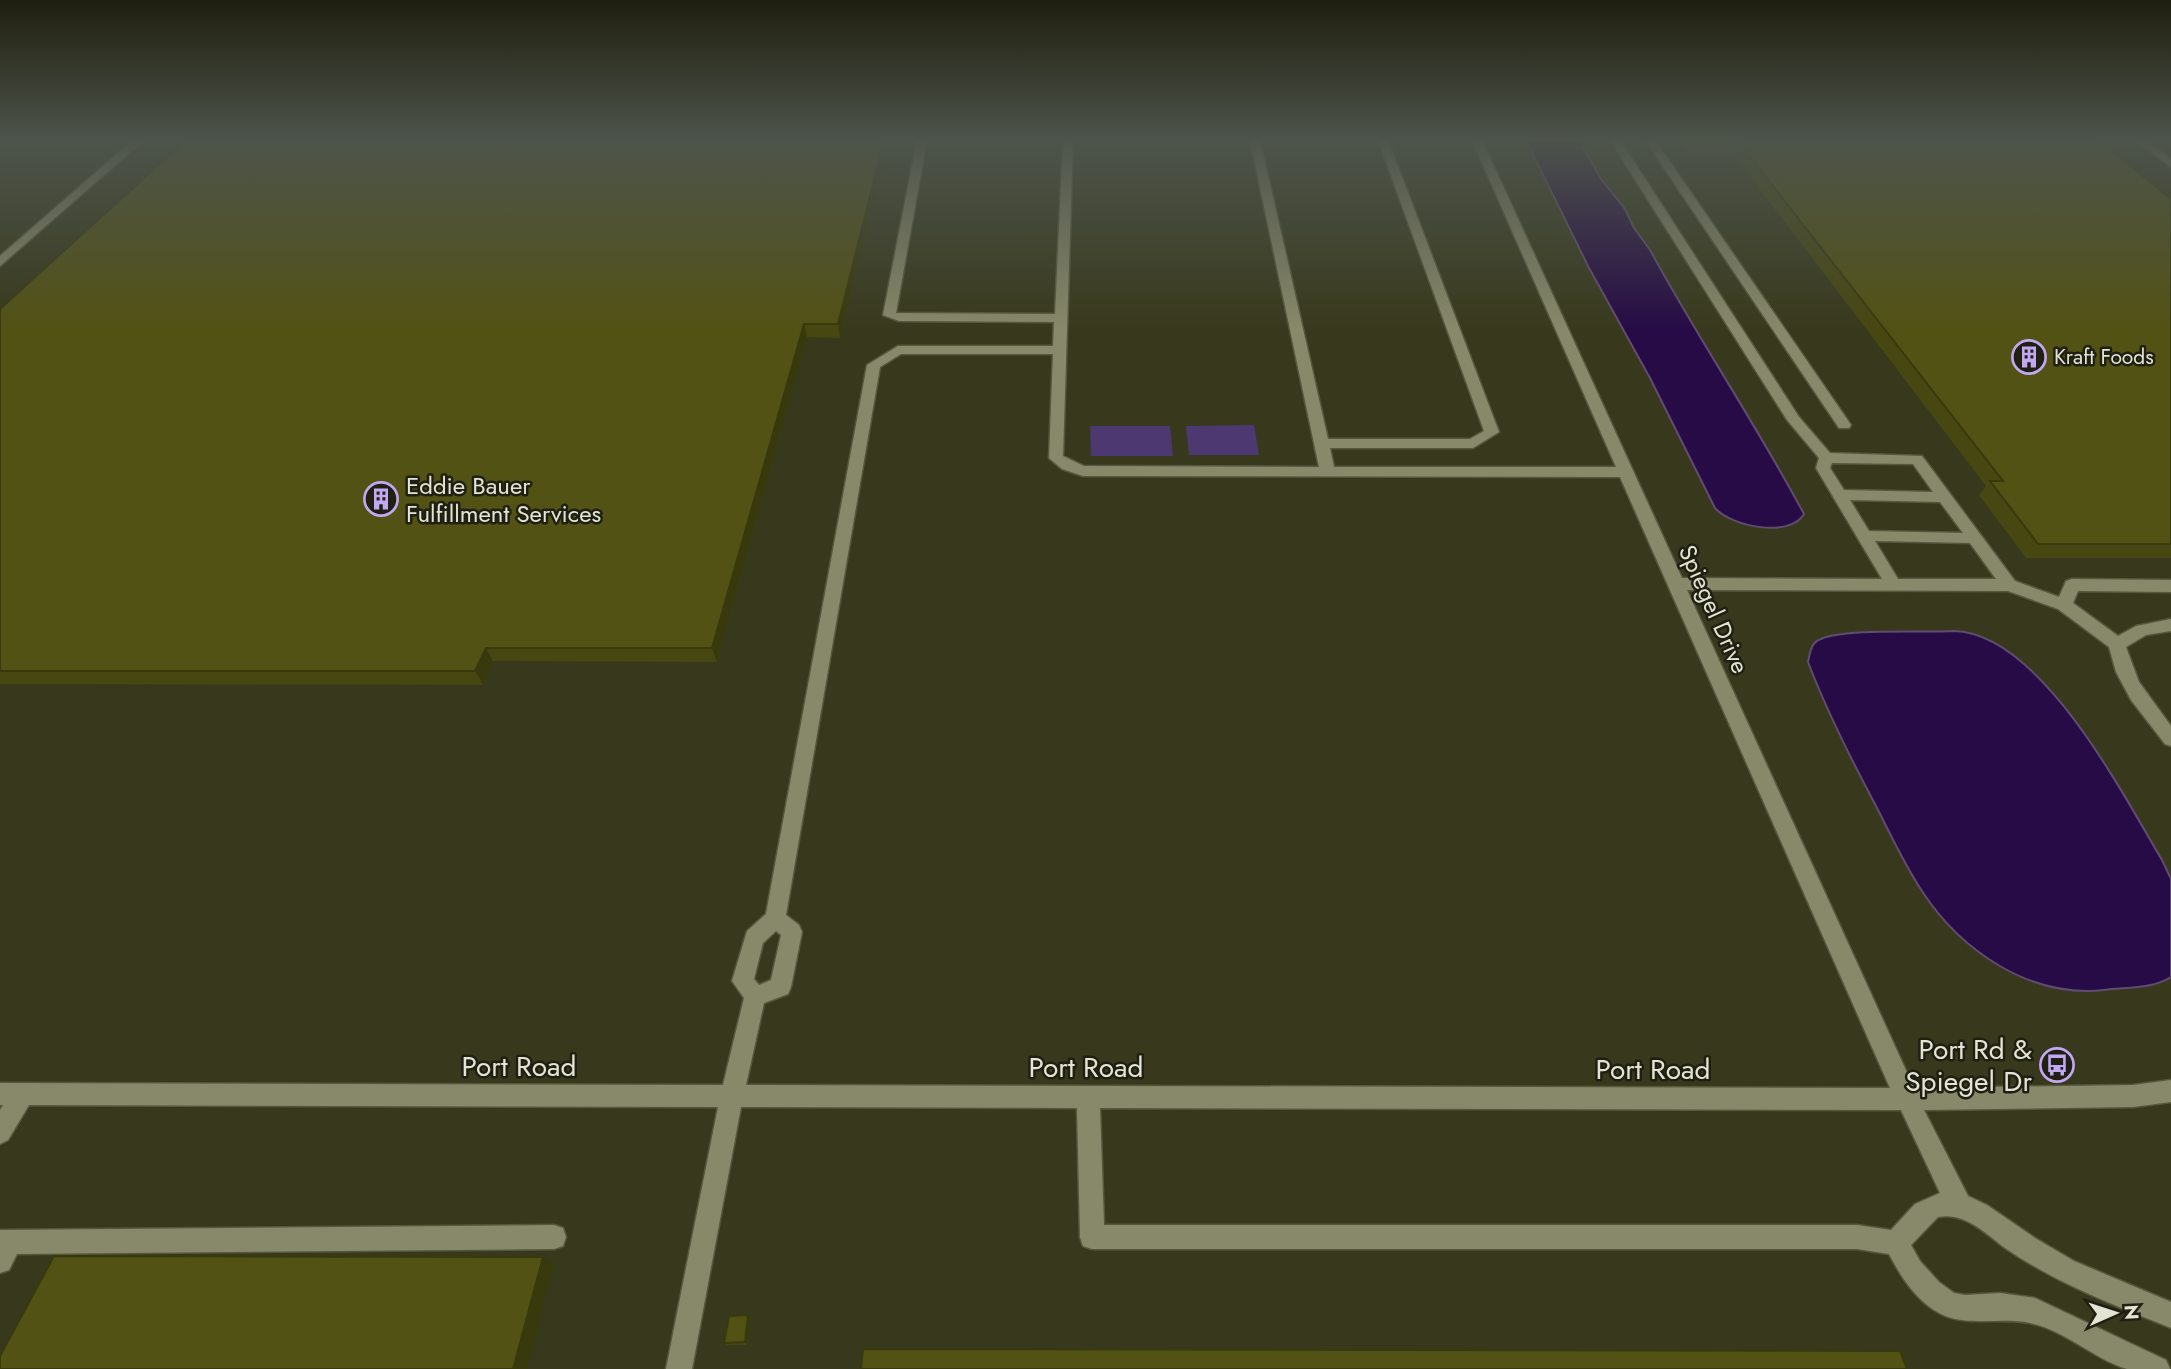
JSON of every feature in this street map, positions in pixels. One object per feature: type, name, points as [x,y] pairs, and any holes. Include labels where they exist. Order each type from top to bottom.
[{"type":"street","points":[[0,262],[66,204]]},
{"type":"street","points":[[910,204],[888,315],[1061,318]]},
{"type":"street","points":[[1065,204],[1056,458],[1067,466],[1083,471],[1623,472]]},
{"type":"street","points":[[1269,204],[1328,472]]},
{"type":"street","points":[[1321,443],[1473,444],[1492,432],[1407,204]]},
{"type":"street","name":"Spiegel Drive","points":[[1504,204],[1907,1099],[1959,1205]]},
{"type":"street","points":[[1656,204],[1805,437],[1805,448],[1824,463],[1839,495],[1893,584]]},
{"type":"street","points":[[1693,204],[1844,425]]},
{"type":"street","points":[[755,996],[743,981],[754,938],[775,918],[874,365],[898,350],[1060,349]]},
{"type":"street","points":[[1824,463],[1917,459],[2009,585]]},
{"type":"street","points":[[1839,495],[1945,497]]},
{"type":"street","points":[[1864,537],[1974,538]]},
{"type":"street","points":[[1674,584],[2009,585],[2064,606],[2117,644],[2121,665],[2133,693],[2171,739]]},
{"type":"street","points":[[2064,606],[2072,585],[2171,586]]},
{"type":"street","points":[[2117,644],[2142,630],[2171,625]]},
{"type":"street","points":[[755,996],[780,987],[792,932],[775,918]]},
{"type":"street","points":[[680,1369],[732,1096],[755,996]]},
{"type":"street","name":"Port Road","points":[[0,1094],[1907,1099],[2133,1096],[2171,1091]]},
{"type":"street","points":[[0,1132],[23,1094]]},
{"type":"street","points":[[1088,1097],[1093,1237],[1857,1237],[1896,1243]]},
{"type":"street","points":[[1896,1243],[1921,1214],[1942,1204],[1959,1205],[1976,1212],[2057,1267],[2171,1315]]},
{"type":"street","points":[[3,1249],[554,1237]]},
{"type":"street","points":[[1896,1243],[1912,1270],[1930,1290],[1948,1304],[1965,1308],[2000,1306],[2035,1311],[2157,1369]]},
{"type":"shaded area","points":[[1557,204],[1621,204],[1786,481],[1804,514],[1797,521],[1774,528],[1747,525],[1723,515],[1715,508],[1650,378],[1588,266]]},
{"type":"shaded area","points":[[1254,425],[1259,455],[1189,455],[1186,426]]},
{"type":"shaded area","points":[[1090,426],[1170,426],[1173,456],[1091,456]]},
{"type":"shaded area","points":[[1954,631],[1986,639],[2017,658],[2047,687],[2075,721],[2125,796],[2171,879],[2171,977],[2156,984],[2139,987],[2077,991],[2024,978],[1977,951],[1956,933],[1915,881],[1849,753],[1808,662],[1815,643],[1833,636],[1866,632]]},
{"type":"building","name":"Eddie Bauer Fulfillment Services","points":[[116,204],[868,204],[838,324],[804,324],[712,648],[486,648],[475,671],[0,671],[0,309]]},
{"type":"building","name":"Kraft Foods","points":[[1787,204],[2171,204],[2171,544],[2038,544],[1990,481],[2003,481]]},
{"type":"building","points":[[54,1256],[543,1257],[513,1369],[0,1369],[0,1356]]},
{"type":"building","points":[[748,1315],[745,1342],[724,1343],[729,1316]]},
{"type":"building","points":[[863,1349],[1900,1351],[1907,1369],[861,1369]]},
{"type":"place","name":"Kraft Foods","points":[[2029,357]]},
{"type":"place","name":"Eddie Bauer Fulfillment Services","points":[[381,499]]},
{"type":"place","name":"Port Rd & Spiegel Dr","points":[[2057,1065]]}]
